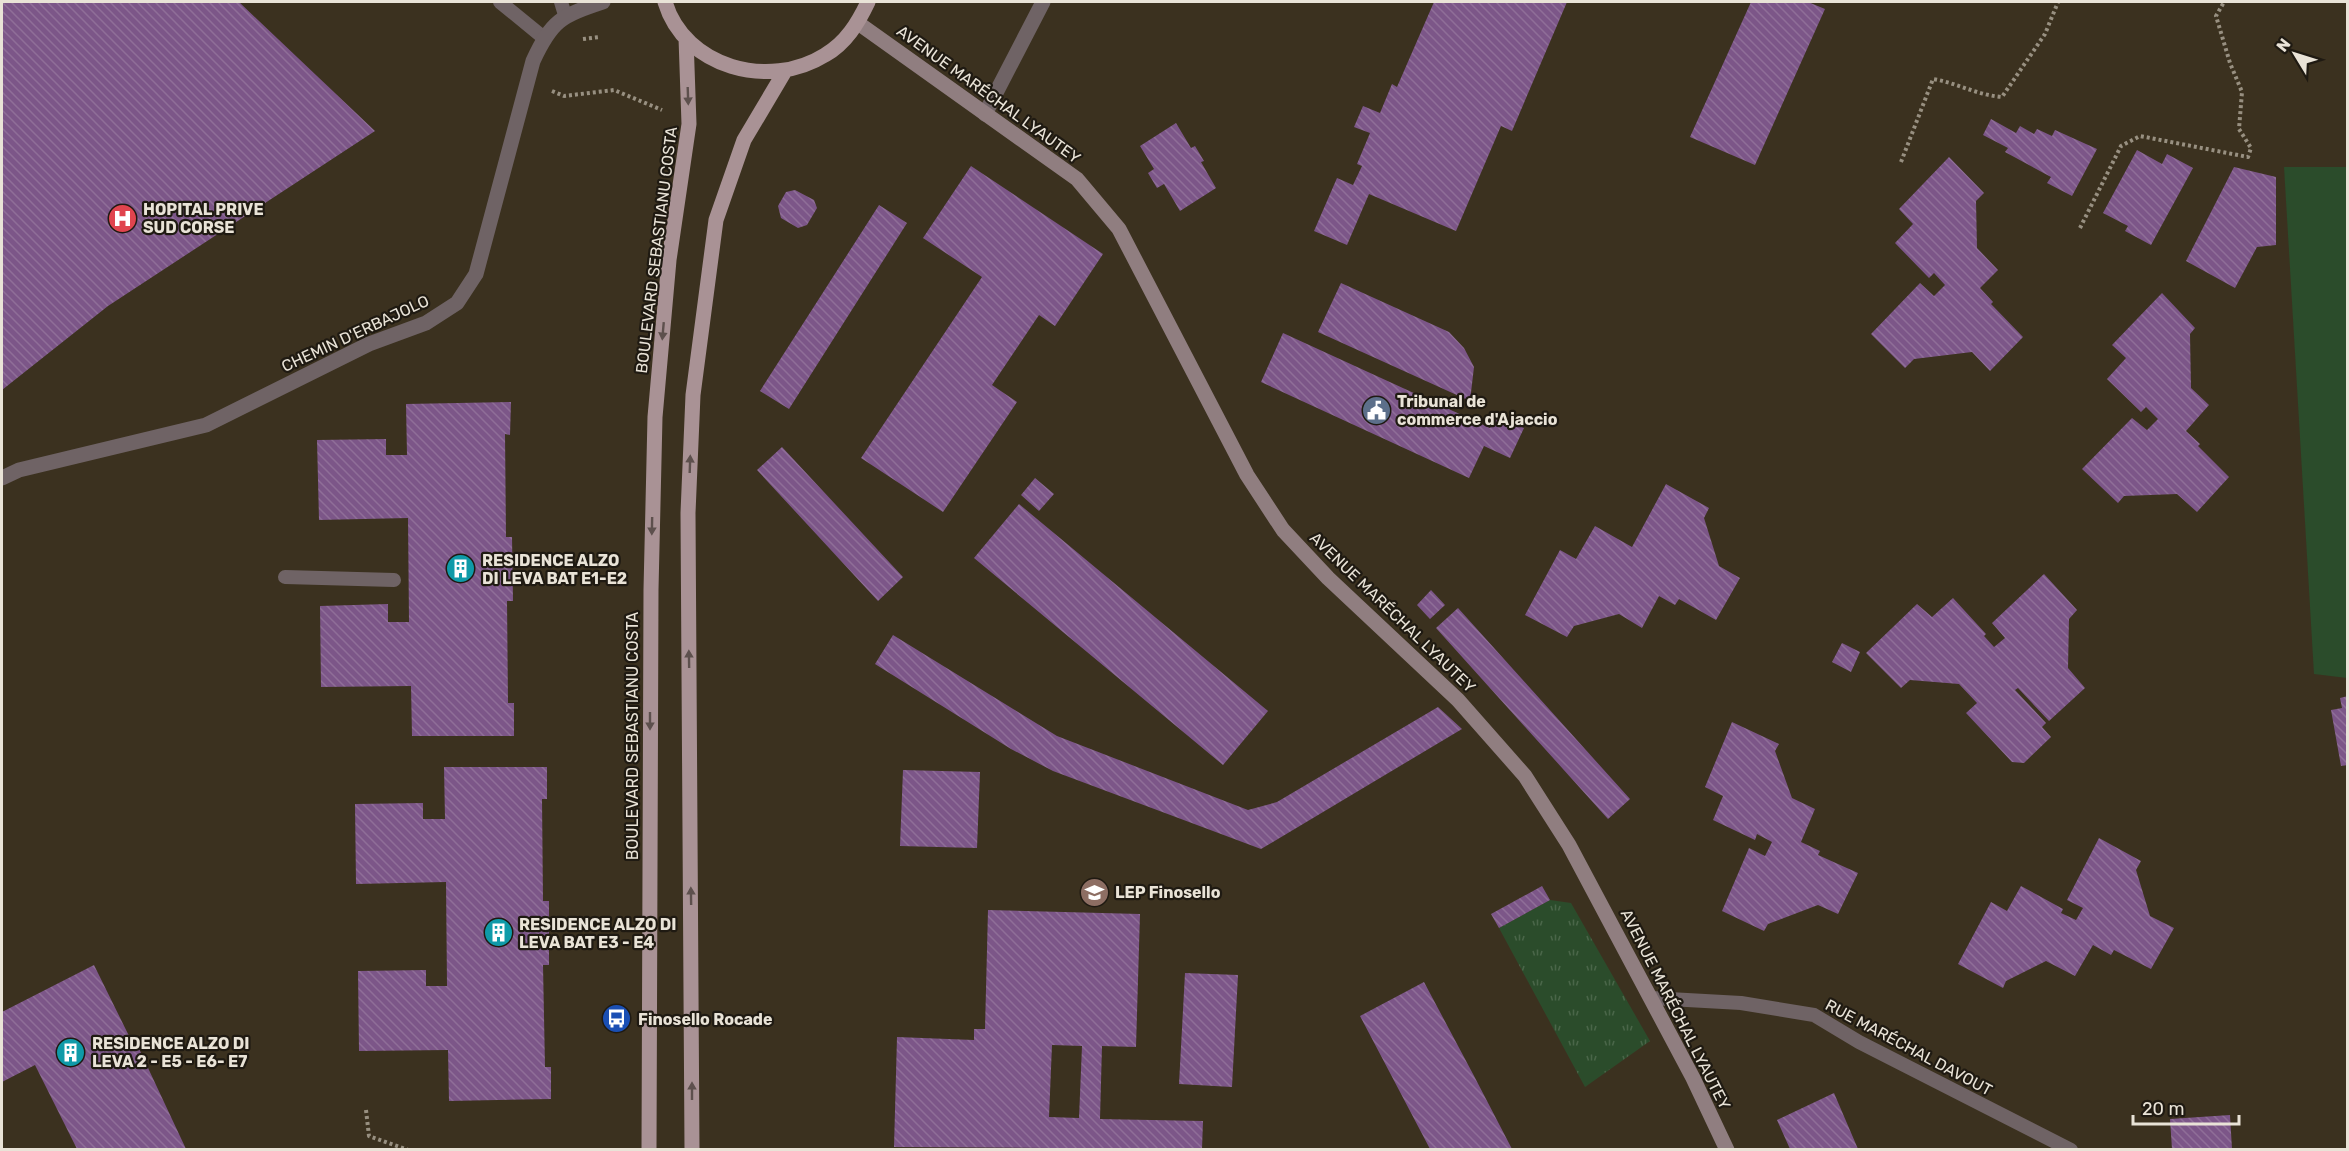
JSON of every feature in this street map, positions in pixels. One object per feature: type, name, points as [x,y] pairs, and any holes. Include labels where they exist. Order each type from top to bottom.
[{"type":"main road","points":[[665,2],[668,12],[686,38],[706,55],[731,67],[758,73],[785,71],[826,55],[844,40],[858,22],[868,2]]},
{"type":"main road","name":"BOULEVARD SEBASTIANU COSTA","points":[[648,1149],[651,590],[655,417],[669,260],[689,124],[686,38]]},
{"type":"main road","points":[[692,1149],[688,513],[693,395],[716,220],[744,140],[785,71]]},
{"type":"street","name":"CHEMIN D'ERBAJOLO","points":[[2,478],[19,470],[206,425],[369,344],[426,322],[457,303],[476,274],[533,61],[544,38],[563,8],[603,2]]},
{"type":"street","points":[[985,114],[1043,2]]},
{"type":"street","name":"AVENUE MARÉCHAL LYAUTEY","points":[[858,22],[1077,179],[1119,229],[1247,475],[1283,530],[1328,578],[1458,700],[1525,776],[1569,845],[1651,998],[1727,1149]]},
{"type":"lane","points":[[500,2],[544,38]]},
{"type":"lane","points":[[285,577],[394,580]]},
{"type":"lane","name":"RUE MARÉCHAL DAVOUT","points":[[1651,998],[1741,1003],[1814,1015],[1859,1042],[2071,1149]]},
{"type":"path","points":[[1901,162],[1933,79],[1954,82],[1980,95],[2002,97],[2045,34],[2058,2]]},
{"type":"path","points":[[2080,228],[2121,146],[2140,136],[2248,157],[2251,148],[2239,129],[2242,92],[2230,63],[2216,16],[2224,2]]},
{"type":"path","points":[[580,39],[600,37]]},
{"type":"path","points":[[548,90],[564,96],[614,90],[665,111]]},
{"type":"path","points":[[366,1110],[369,1136],[408,1149]]},
{"type":"green space","points":[[2284,167],[2347,167],[2347,678],[2314,674]]},
{"type":"green space","points":[[1550,900],[1571,903],[1650,1041],[1585,1087],[1499,928]]},
{"type":"building","name":"HOPITAL PRIVE SUD CORSE","points":[[2,2],[239,2],[375,131],[108,306],[2,390]]},
{"type":"building","points":[[1434,2],[1567,2],[1512,131],[1501,126],[1456,231],[1369,194],[1347,245],[1314,231],[1337,178],[1353,185],[1362,166],[1357,164],[1370,133],[1354,127],[1363,106],[1380,113],[1392,84],[1397,87]]},
{"type":"building","points":[[1751,2],[1808,2],[1825,9],[1755,165],[1690,137]]},
{"type":"building","points":[[1991,119],[2016,133],[2020,126],[2034,134],[2037,129],[2052,136],[2055,130],[2097,149],[2072,196],[2047,183],[2051,177],[2005,152],[2008,148],[1983,135]]},
{"type":"building","points":[[1176,123],[1191,148],[1195,146],[1216,188],[1180,211],[1164,184],[1157,188],[1148,173],[1154,169],[1140,146]]},
{"type":"building","points":[[2137,150],[2162,164],[2167,154],[2193,168],[2151,245],[2125,231],[2128,226],[2103,213]]},
{"type":"building","points":[[1949,157],[1984,193],[1976,201],[1977,248],[1998,270],[1980,288],[1993,302],[1991,304],[2023,337],[1990,371],[1972,352],[1914,359],[1905,368],[1871,334],[1920,283],[1934,296],[1945,285],[1934,273],[1929,278],[1895,243],[1913,224],[1899,209]]},
{"type":"building","points":[[971,166],[1103,254],[1055,326],[1039,315],[992,385],[1017,402],[943,512],[861,458],[982,277],[923,238]]},
{"type":"building","points":[[2234,167],[2276,177],[2276,245],[2257,247],[2235,288],[2186,261]]},
{"type":"building","points":[[795,190],[814,200],[817,208],[807,225],[798,228],[781,218],[778,206],[786,192]]},
{"type":"building","points":[[879,205],[907,223],[789,409],[760,391]]},
{"type":"building","points":[[1341,283],[1449,332],[1464,348],[1474,367],[1470,401],[1318,332]]},
{"type":"building","points":[[2162,293],[2195,328],[2190,334],[2191,388],[2209,405],[2186,431],[2229,477],[2197,512],[2177,494],[2124,496],[2118,503],[2082,469],[2132,418],[2147,430],[2158,419],[2146,407],[2141,412],[2107,379],[2126,358],[2112,345]]},
{"type":"building","points":[[1283,333],[1490,428],[1496,415],[1524,428],[1510,458],[1484,446],[1469,478],[1261,382]]},
{"type":"building","name":"RESIDENCE ALZO DI LEVA BAT E1-E2","points":[[511,402],[510,435],[505,434],[506,537],[512,537],[513,601],[507,601],[508,703],[514,703],[514,736],[412,736],[411,686],[321,687],[320,606],[388,604],[388,622],[409,622],[408,518],[319,520],[317,440],[386,439],[386,455],[407,455],[406,404]]},
{"type":"building","points":[[782,447],[903,577],[878,601],[757,470]]},
{"type":"building","points":[[1035,478],[1054,494],[1039,511],[1021,495]]},
{"type":"building","points":[[1666,484],[1709,508],[1704,518],[1719,566],[1740,578],[1716,620],[1679,599],[1675,605],[1659,596],[1642,628],[1619,614],[1574,626],[1567,637],[1525,615],[1560,550],[1576,559],[1595,526],[1632,547]]},
{"type":"building","points":[[1019,504],[1268,711],[1223,765],[974,558]]},
{"type":"building","points":[[2044,574],[2077,610],[2069,619],[2068,668],[2085,688],[2049,721],[2018,688],[2015,690],[2046,723],[2042,727],[2051,737],[2024,763],[2012,762],[1966,713],[1977,703],[1959,684],[1910,680],[1901,688],[1866,653],[1917,604],[1932,617],[1953,598],[1986,634],[1984,636],[1994,647],[2005,638],[1992,623]]},
{"type":"building","points":[[1431,590],[1445,605],[1430,619],[1417,605]]},
{"type":"building","points":[[1458,608],[1630,799],[1608,819],[1436,628]]},
{"type":"building","points":[[893,635],[1057,736],[1248,810],[1277,802],[1438,707],[1462,729],[1261,849],[1053,771],[1011,749],[875,664]]},
{"type":"building","points":[[1842,643],[1860,652],[1851,672],[1832,662]]},
{"type":"building","points":[[2348,696],[2348,765],[2341,766],[2331,710],[2342,708],[2340,698]]},
{"type":"building","points":[[1732,722],[1779,744],[1775,751],[1792,798],[1815,809],[1801,842],[1820,851],[1818,855],[1858,873],[1838,914],[1818,905],[1768,924],[1764,931],[1722,911],[1749,848],[1765,856],[1772,842],[1757,834],[1755,840],[1713,820],[1723,796],[1705,787]]},
{"type":"building","name":"RESIDENCE ALZO DI LEVA BAT E3 - E4","points":[[444,767],[547,767],[547,799],[542,799],[543,901],[549,901],[549,965],[543,965],[545,1067],[551,1067],[551,1099],[449,1101],[448,1050],[359,1051],[358,971],[426,970],[426,986],[447,986],[446,882],[356,884],[355,804],[423,803],[423,819],[445,819]]},
{"type":"building","points":[[903,770],[980,772],[977,848],[900,846]]},
{"type":"building","points":[[2099,838],[2141,861],[2136,870],[2150,916],[2174,928],[2151,969],[2114,950],[2111,955],[2093,945],[2075,976],[2046,961],[2006,981],[2003,988],[1958,964],[1991,902],[2007,911],[2021,886],[2063,909],[2061,913],[2076,920],[2083,908],[2067,900]]},
{"type":"building","points":[[1542,886],[1550,900],[1499,928],[1491,914]]},
{"type":"building","points":[[988,910],[1140,914],[1136,1047],[1102,1046],[1100,1119],[1203,1121],[1202,1149],[894,1147],[897,1037],[974,1040],[974,1029],[985,1029]],"holes":[[[1052,1045],[1082,1046],[1079,1118],[1049,1117]]]},
{"type":"building","name":"RESIDENCE ALZO DI LEVA 2 - E5 - E6- E7","points":[[94,965],[131,1040],[134,1038],[186,1149],[77,1149],[35,1065],[2,1082],[2,1012]]},
{"type":"building","points":[[1185,973],[1238,975],[1232,1087],[1179,1084]]},
{"type":"building","points":[[1424,982],[1512,1149],[1430,1149],[1360,1016]]},
{"type":"building","points":[[1834,1093],[1858,1149],[1790,1149],[1777,1120]]},
{"type":"building","points":[[2230,1115],[2232,1149],[2172,1149],[2170,1119]]},
{"type":"place","name":"HOPITAL PRIVE SUD CORSE","points":[[122,218]]},
{"type":"place","name":"Tribunal de commerce d'Ajaccio","points":[[1376,410]]},
{"type":"place","name":"RESIDENCE ALZO DI LEVA BAT E1-E2","points":[[461,569]]},
{"type":"place","name":"LEP Finosello","points":[[1094,892]]},
{"type":"place","name":"RESIDENCE ALZO DI LEVA BAT E3 - E4","points":[[498,933]]},
{"type":"place","name":"Finosello Rocade","points":[[617,1019]]},
{"type":"place","name":"RESIDENCE ALZO DI LEVA 2 - E5 - E6- E7","points":[[71,1052]]}]
